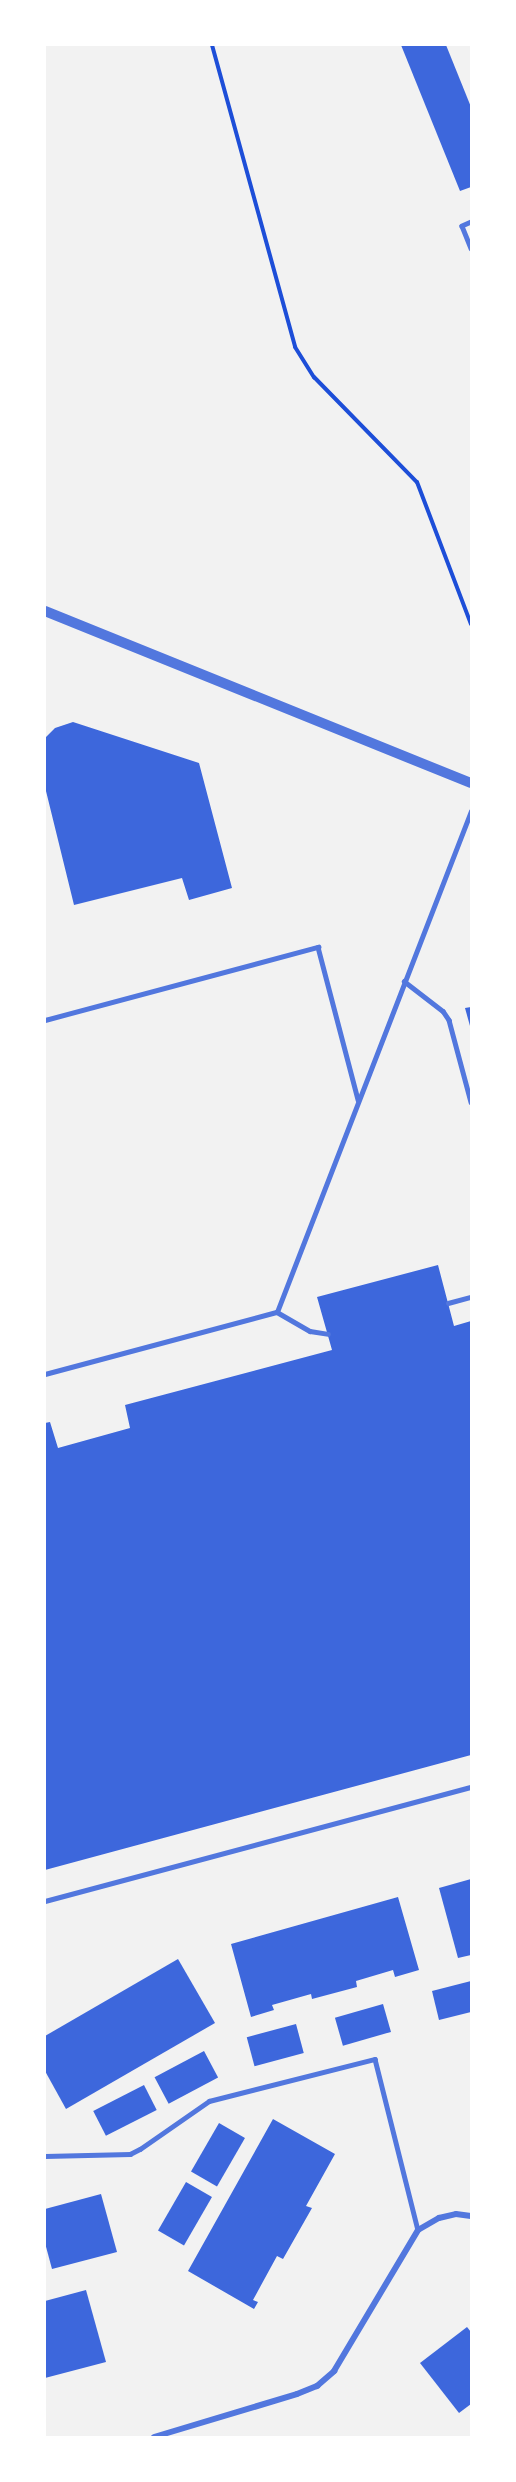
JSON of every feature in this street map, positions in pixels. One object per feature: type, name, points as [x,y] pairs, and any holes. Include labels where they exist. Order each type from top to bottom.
[{"type":"street","points":[[45,611],[471,783]]},
{"type":"street","points":[[155,2437],[317,2386],[334,2371],[418,2230],[439,2218],[456,2214],[471,2216]]},
{"type":"lane","points":[[471,222],[462,226],[471,248]]},
{"type":"lane","points":[[277,1312],[471,811]]},
{"type":"lane","points":[[45,1020],[318,947],[358,1100]]},
{"type":"lane","points":[[404,981],[444,1011],[449,1020],[471,1102]]},
{"type":"lane","points":[[448,1303],[471,1297]]},
{"type":"lane","points":[[45,1374],[277,1312],[310,1331],[327,1334]]},
{"type":"lane","points":[[45,1901],[471,1787]]},
{"type":"lane","points":[[45,2156],[130,2154],[209,2101],[375,2059],[418,2230]]},
{"type":"path","points":[[212,45],[295,347],[314,377],[417,482],[471,624]]},
{"type":"building","points":[[401,45],[446,45],[471,107],[471,187],[460,191]]},
{"type":"building","points":[[73,722],[199,763],[232,888],[189,900],[182,878],[74,905],[45,787],[45,738],[55,728]]},
{"type":"building","points":[[471,1007],[471,1026],[470,1026],[465,1008]]},
{"type":"building","points":[[438,1265],[454,1326],[471,1321],[471,1755],[45,1870],[45,1423],[50,1422],[58,1448],[130,1428],[125,1405],[332,1350],[317,1297]]},
{"type":"building","points":[[471,1879],[471,1955],[458,1958],[439,1888]]},
{"type":"building","points":[[398,1897],[419,1970],[395,1977],[393,1970],[356,1981],[357,1987],[312,1999],[311,1994],[272,2005],[274,2010],[251,2017],[231,1944]]},
{"type":"building","points":[[178,1959],[215,2023],[66,2109],[45,2071],[45,2036]]},
{"type":"building","points":[[471,1981],[471,2012],[439,2020],[432,1991]]},
{"type":"building","points":[[383,2004],[391,2032],[343,2046],[335,2018]]},
{"type":"building","points":[[296,2024],[304,2053],[255,2066],[247,2037]]},
{"type":"building","points":[[204,2051],[218,2077],[169,2104],[155,2077]]},
{"type":"building","points":[[144,2085],[157,2110],[106,2136],[93,2111]]},
{"type":"building","points":[[273,2119],[335,2154],[306,2206],[312,2208],[283,2259],[277,2256],[253,2300],[258,2302],[254,2309],[188,2271]]},
{"type":"building","points":[[219,2123],[245,2138],[217,2186],[191,2171]]},
{"type":"building","points":[[186,2182],[212,2197],[184,2245],[158,2230]]},
{"type":"building","points":[[101,2194],[117,2252],[52,2269],[45,2243],[45,2209]]},
{"type":"building","points":[[86,2290],[106,2362],[45,2378],[45,2301]]},
{"type":"building","points":[[467,2327],[471,2332],[471,2404],[459,2413],[420,2363]]}]
